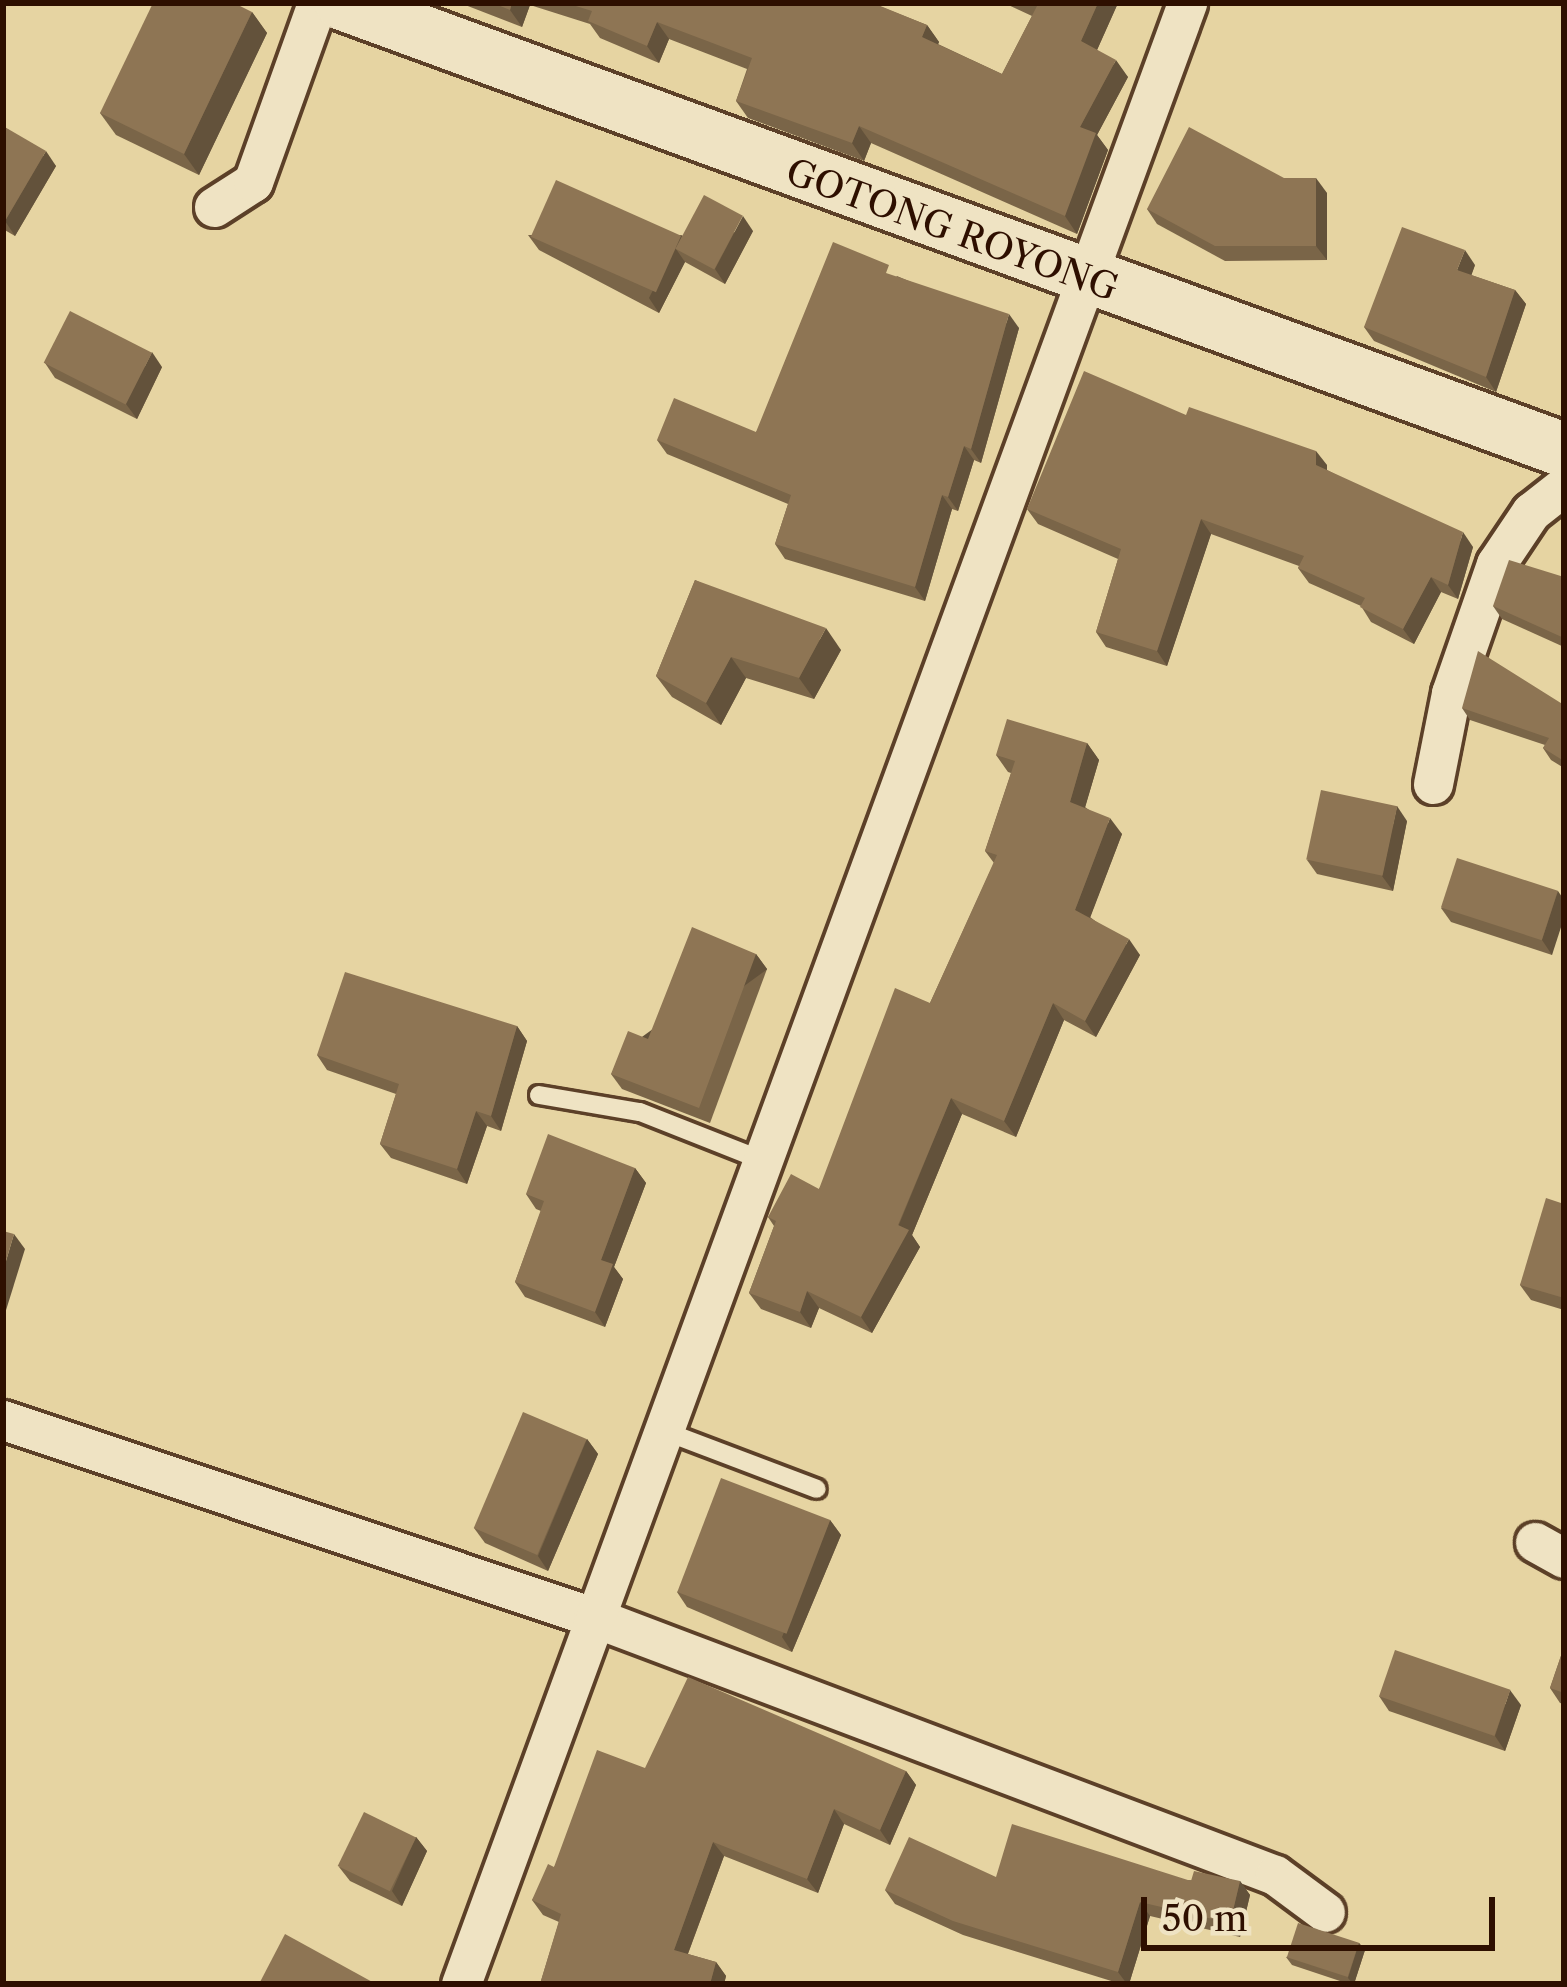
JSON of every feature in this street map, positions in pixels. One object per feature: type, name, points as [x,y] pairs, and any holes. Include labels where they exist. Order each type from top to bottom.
[{"type":"street","points":[[214,207],[253,182],[317,3]]},
{"type":"street","name":"GOTONG ROYONG","points":[[341,3],[1086,280],[1564,450]]},
{"type":"street","points":[[461,1984],[1187,3]]},
{"type":"street","points":[[1433,784],[1451,693],[1496,564],[1531,512],[1564,486]]},
{"type":"street","points":[[3,1420],[593,1617],[1275,1875],[1324,1912]]},
{"type":"lane","points":[[539,1096],[640,1112],[762,1160]]},
{"type":"lane","points":[[667,1432],[818,1490]]},
{"type":"building","points":[[153,3],[234,3],[252,12],[184,154],[100,113]]},
{"type":"building","points":[[566,3],[873,3],[927,25],[922,37],[1002,74],[1037,6],[1030,3],[1098,3],[1081,41],[1116,60],[1080,127],[1096,133],[1065,216],[859,126],[852,143],[736,101],[752,58],[657,22],[647,46],[588,21],[592,11]]},
{"type":"building","points":[[3,126],[46,151],[5,221],[3,220]]},
{"type":"building","points":[[1189,127],[1284,178],[1316,178],[1316,246],[1215,246],[1147,209]]},
{"type":"building","points":[[556,180],[681,236],[656,292],[531,237]]},
{"type":"building","points":[[704,195],[743,216],[714,270],[675,249]]},
{"type":"building","points":[[1402,227],[1465,250],[1457,270],[1515,290],[1486,377],[1364,327]]},
{"type":"building","points":[[833,242],[889,265],[886,273],[1009,314],[971,449],[964,446],[948,497],[942,495],[915,587],[775,544],[791,495],[657,440],[674,398],[756,432]]},
{"type":"building","points":[[70,311],[152,353],[126,404],[44,363]]},
{"type":"building","points":[[1084,371],[1186,415],[1189,407],[1316,451],[1316,465],[1463,532],[1448,585],[1431,577],[1403,629],[1360,607],[1365,598],[1298,568],[1304,556],[1201,519],[1157,651],[1096,632],[1121,549],[1027,509]]},
{"type":"building","points":[[1509,560],[1564,577],[1564,638],[1493,606]]},
{"type":"building","points":[[695,580],[826,628],[799,678],[731,657],[706,703],[656,676]]},
{"type":"building","points":[[1478,651],[1564,705],[1564,761],[1543,748],[1549,738],[1462,708]]},
{"type":"building","points":[[1007,719],[1087,743],[1070,802],[1110,818],[1075,910],[1129,939],[1085,1021],[1053,1003],[1004,1121],[951,1098],[898,1225],[909,1230],[861,1317],[807,1291],[800,1312],[749,1293],[776,1221],[768,1217],[791,1174],[819,1189],[895,988],[930,1003],[997,855],[985,851],[1015,761],[996,755]]},
{"type":"building","points":[[1321,790],[1397,806],[1383,876],[1306,859]]},
{"type":"building","points":[[1457,858],[1558,891],[1542,940],[1441,907]]},
{"type":"building","points":[[692,927],[756,954],[699,1108],[611,1074],[628,1031],[648,1039]]},
{"type":"building","points":[[345,972],[517,1026],[491,1116],[476,1111],[457,1169],[380,1144],[399,1084],[317,1055]]},
{"type":"building","points":[[548,1134],[635,1168],[601,1260],[613,1264],[595,1312],[515,1282],[544,1201],[526,1194]]},
{"type":"building","points":[[1546,1198],[1564,1204],[1564,1298],[1520,1285]]},
{"type":"building","points":[[3,1231],[14,1234],[3,1271]]},
{"type":"building","points":[[523,1412],[587,1439],[537,1555],[474,1528]]},
{"type":"building","points":[[721,1478],[830,1520],[787,1634],[677,1592]]},
{"type":"building","points":[[1564,1647],[1564,1693],[1550,1688]]},
{"type":"building","points":[[1395,1650],[1510,1690],[1494,1736],[1379,1696]]},
{"type":"building","points":[[688,1677],[906,1771],[880,1830],[834,1809],[807,1879],[713,1842],[674,1950],[716,1962],[710,1984],[540,1984],[561,1914],[532,1900],[548,1864],[554,1867],[597,1750],[645,1768]]},
{"type":"building","points":[[364,1812],[416,1837],[390,1891],[338,1866]]},
{"type":"building","points":[[1012,1824],[1191,1881],[1194,1871],[1240,1881],[1230,1923],[1140,1902],[1118,1972],[953,1921],[885,1890],[909,1837],[996,1877]]},
{"type":"building","points":[[1298,1923],[1359,1943],[1348,1977],[1287,1957]]},
{"type":"building","points":[[285,1934],[376,1984],[259,1984]]}]
